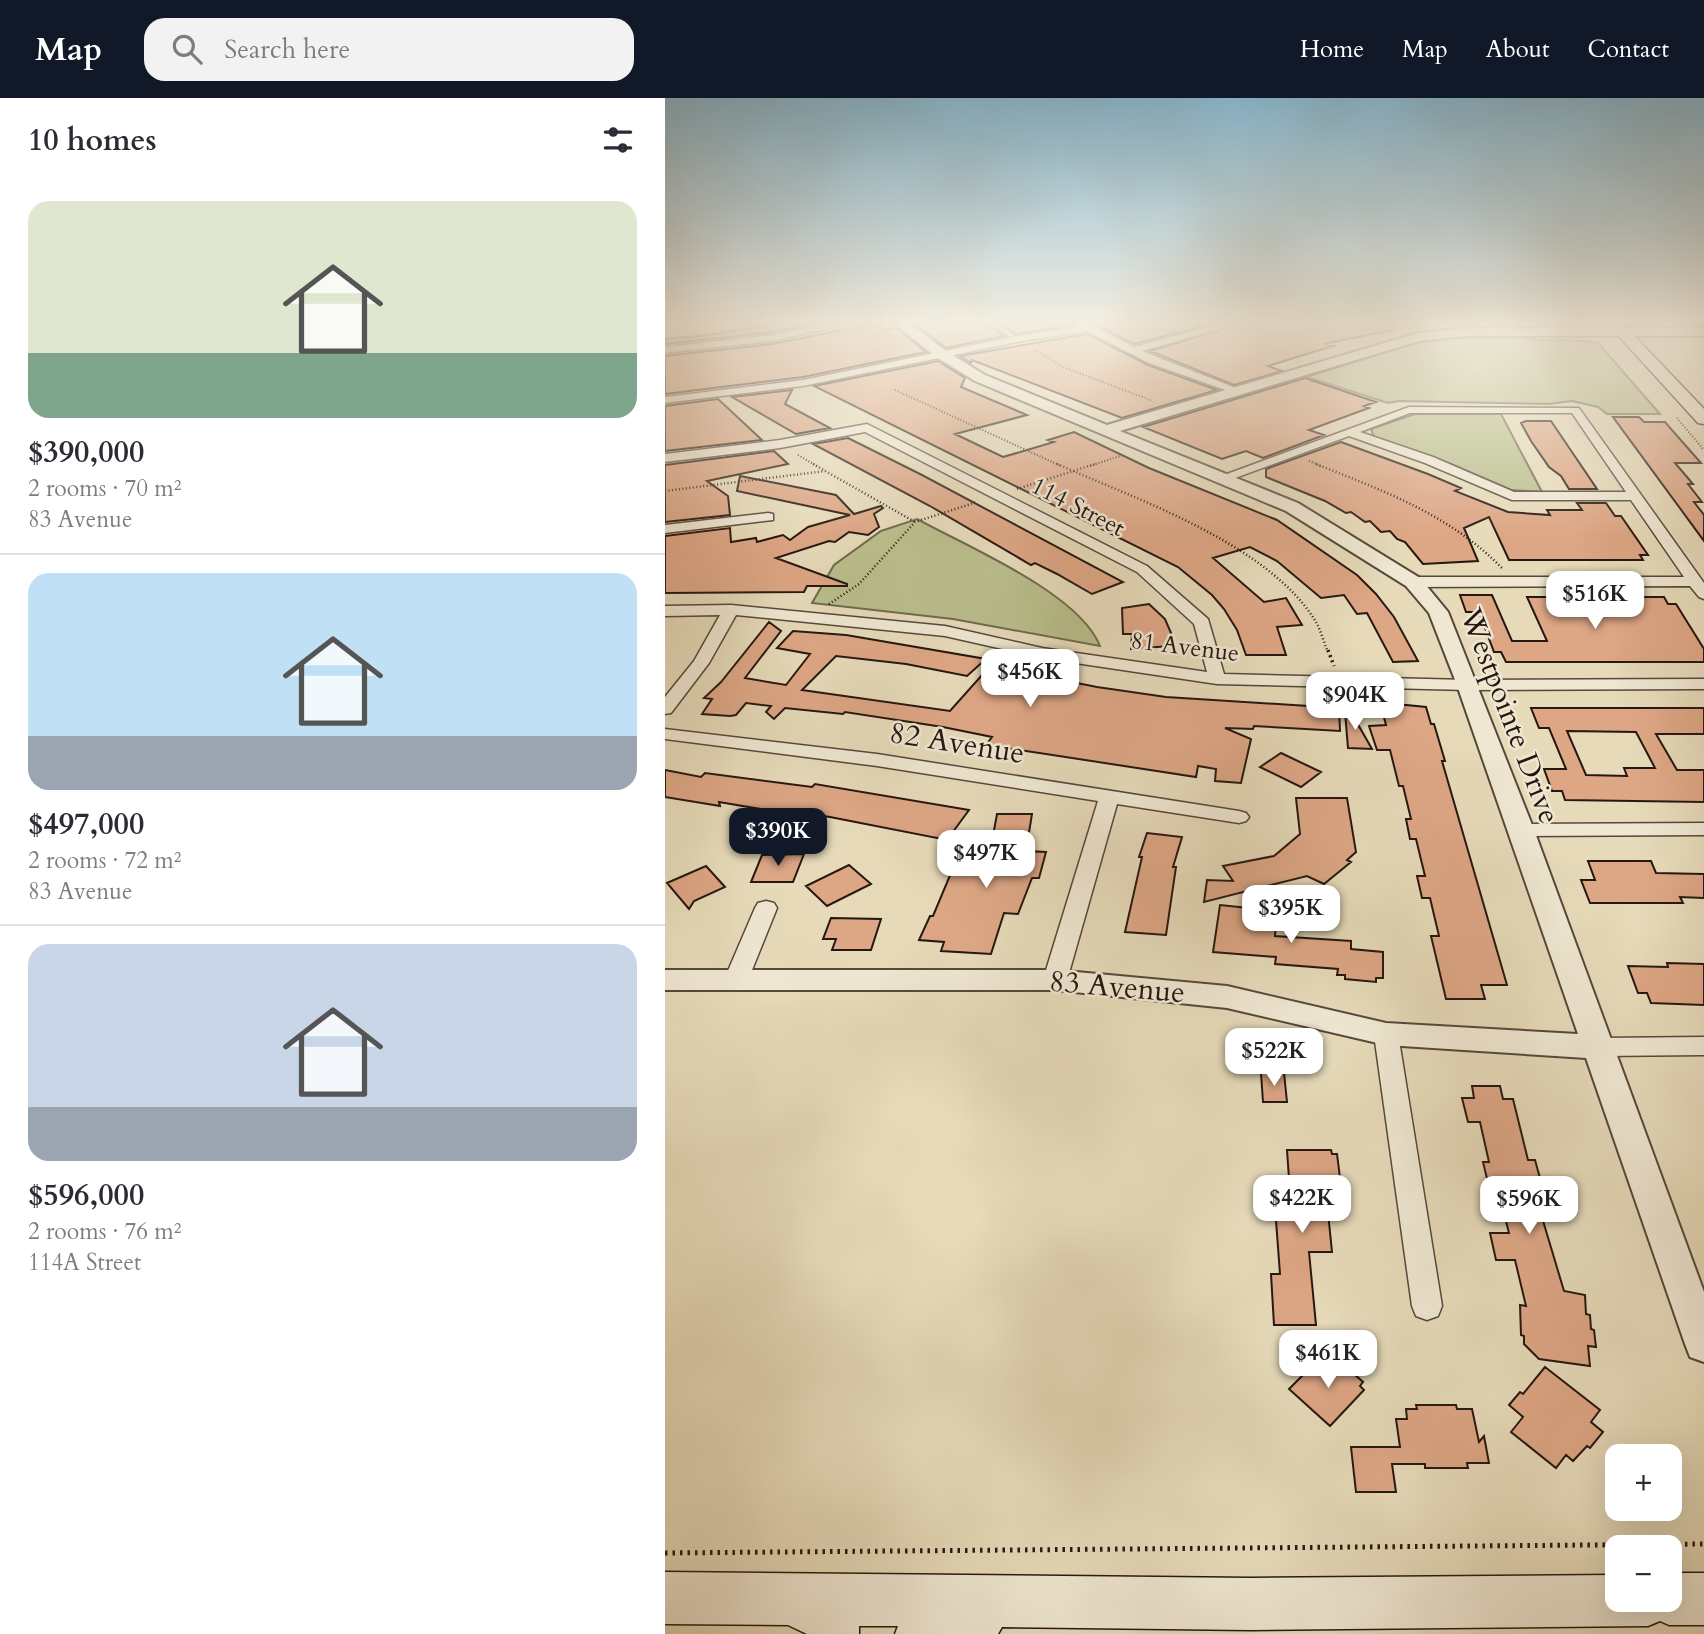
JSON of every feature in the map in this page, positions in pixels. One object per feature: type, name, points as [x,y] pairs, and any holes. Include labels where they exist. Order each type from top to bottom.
[{"type":"main road","points":[[1680,394],[1704,419]]},
{"type":"main road","points":[[665,1598],[1251,1604],[1605,1600]]},
{"type":"main road","points":[[785,1598],[816,1609],[831,1618],[833,1634]]},
{"type":"main road","points":[[1682,1599],[1704,1599]]},
{"type":"main road","points":[[921,1634],[947,1619],[976,1615],[1137,1614],[1251,1604]]},
{"type":"street","points":[[665,400],[716,394]]},
{"type":"street","name":"Westpointe Drive","points":[[1017,394],[1292,508],[1413,582],[1438,612],[1521,830],[1704,1344]]},
{"type":"street","points":[[1104,431],[1223,394]]},
{"type":"street","points":[[1222,478],[1409,410],[1575,410],[1699,587]]},
{"type":"street","name":"114 Street","points":[[665,458],[780,444],[867,428],[1142,569],[1202,622],[1217,679]]},
{"type":"street","points":[[1350,432],[1429,460],[1512,496],[1634,496]]},
{"type":"street","points":[[665,529],[768,517]]},
{"type":"street","points":[[1413,582],[1699,587]]},
{"type":"street","points":[[665,709],[701,663],[731,610]]},
{"type":"street","name":"81 Avenue","points":[[665,611],[731,610],[945,631],[1042,653],[1217,679],[1468,685],[1704,684]]},
{"type":"street","name":"82 Avenue","points":[[665,734],[877,760],[1238,817]]},
{"type":"street","points":[[1055,980],[1109,797]]},
{"type":"street","points":[[1521,830],[1704,829]]},
{"type":"street","points":[[736,980],[766,908]]},
{"type":"street","name":"83 Avenue","points":[[665,980],[1055,980],[1227,997],[1386,1034],[1599,1047],[1704,1046]]},
{"type":"street","points":[[1386,1034],[1427,1306]]},
{"type":"path","points":[[903,394],[1231,543],[1281,581],[1316,622],[1339,682]]},
{"type":"path","points":[[1135,394],[1175,408]]},
{"type":"path","points":[[825,607],[859,584],[915,522],[1145,447]]},
{"type":"path","points":[[795,453],[915,522]]},
{"type":"path","points":[[1290,454],[1399,497],[1444,520],[1484,547],[1503,569],[1510,582]]},
{"type":"path","points":[[665,491],[825,471]]},
{"type":"path","points":[[665,1553],[1704,1544]]},
{"type":"green space","points":[[1359,394],[1642,394],[1660,414],[1607,414],[1598,407],[1572,401],[1549,404],[1388,403]]},
{"type":"green space","points":[[1415,414],[1501,414],[1542,492],[1511,490],[1451,464],[1374,437],[1371,429]]},
{"type":"green space","points":[[917,519],[1020,573],[1046,590],[1088,626],[1100,646],[953,619],[812,603],[834,565],[881,531]]},
{"type":"building","points":[[790,394],[785,404],[830,428],[796,434],[732,397]]},
{"type":"building","points":[[829,394],[977,394],[1027,415],[955,434],[1003,457],[1054,442],[1048,440],[1074,432],[1149,468],[1277,520],[1357,575],[1376,594],[1394,617],[1418,661],[1393,662],[1367,613],[1357,614],[1344,595],[1321,598],[1277,561],[1250,547],[1213,558],[1264,602],[1286,598],[1302,625],[1277,627],[1286,655],[1246,655],[1237,630],[1224,609],[1212,595],[1178,567]]},
{"type":"building","points":[[1059,394],[1205,394],[1122,418]]},
{"type":"building","points":[[1253,394],[1351,394],[1376,402],[1364,406],[1369,408],[1309,430],[1324,435],[1263,458],[1246,451],[1222,459],[1143,427]]},
{"type":"building","points":[[718,399],[762,440],[665,451],[665,406]]},
{"type":"building","points":[[1613,417],[1639,417],[1644,422],[1665,422],[1701,463],[1675,463],[1693,484],[1688,484],[1702,502],[1694,502],[1704,515],[1704,541]]},
{"type":"building","points":[[1551,421],[1597,489],[1569,489],[1531,441],[1521,423]]},
{"type":"building","points":[[848,438],[1123,582],[1092,594],[1035,563],[1031,565],[930,506],[813,444]]},
{"type":"building","points":[[1341,442],[1428,474],[1461,488],[1455,491],[1508,512],[1550,515],[1547,510],[1582,510],[1577,503],[1606,503],[1615,516],[1621,516],[1648,555],[1640,555],[1643,560],[1509,560],[1489,517],[1464,528],[1478,561],[1423,564],[1405,542],[1397,539],[1390,531],[1381,532],[1370,521],[1365,522],[1351,512],[1346,513],[1325,501],[1266,477],[1266,469]]},
{"type":"building","points":[[774,451],[788,464],[707,481],[728,496],[730,515],[665,522],[665,465]]},
{"type":"building","points":[[740,476],[836,495],[854,514],[881,506],[883,508],[874,514],[879,527],[868,535],[849,532],[835,542],[829,541],[776,558],[847,586],[807,586],[804,592],[665,593],[665,536],[730,528],[731,542],[756,538],[757,542],[783,535],[790,540],[808,527],[850,515],[737,491]]},
{"type":"building","points":[[1460,595],[1492,595],[1512,641],[1547,641],[1527,597],[1664,597],[1668,604],[1676,604],[1704,649],[1704,662],[1506,662],[1501,652],[1494,652],[1479,612],[1466,612]]},
{"type":"building","points":[[1149,604],[1165,619],[1171,633],[1170,646],[1131,649],[1132,634],[1123,634],[1122,608]]},
{"type":"building","points":[[769,622],[781,631],[745,678],[786,685],[810,654],[777,648],[793,631],[846,635],[986,659],[967,676],[906,664],[836,656],[802,690],[950,711],[990,666],[1097,687],[1166,697],[1339,708],[1340,731],[1254,726],[1253,729],[1225,728],[1251,739],[1241,783],[1215,781],[1216,769],[1198,766],[1196,777],[986,745],[992,737],[845,712],[843,714],[785,708],[774,719],[766,712],[771,706],[746,703],[736,715],[702,714],[712,699],[704,698],[721,682]]},
{"type":"building","points":[[1344,700],[1372,749],[1348,748]]},
{"type":"building","points":[[1386,703],[1426,707],[1431,724],[1434,724],[1445,761],[1442,761],[1507,985],[1481,985],[1485,999],[1446,999],[1431,936],[1439,936],[1430,898],[1422,898],[1417,876],[1425,876],[1416,839],[1410,839],[1406,819],[1411,819],[1403,786],[1399,786],[1390,750],[1377,750],[1369,726],[1386,725],[1382,710],[1388,710]]},
{"type":"building","points":[[1531,708],[1704,708],[1704,734],[1656,734],[1677,770],[1704,770],[1704,802],[1565,800],[1562,791],[1552,791],[1544,769],[1566,769],[1549,728],[1539,728]],"holes":[[[1567,731],[1636,732],[1655,768],[1624,768],[1627,776],[1586,775]]]},
{"type":"building","points":[[1281,753],[1321,772],[1301,787],[1260,767]]},
{"type":"building","points":[[665,770],[701,777],[705,773],[812,787],[815,784],[969,810],[947,840],[830,817],[719,802],[720,806],[665,797]]},
{"type":"building","points":[[1296,798],[1347,798],[1356,852],[1347,860],[1351,862],[1324,884],[1307,876],[1204,902],[1207,880],[1233,881],[1223,866],[1274,856],[1300,834]]},
{"type":"building","points":[[997,814],[1032,814],[1026,851],[1046,852],[1039,878],[1032,878],[1018,914],[1004,913],[991,954],[941,951],[944,942],[919,940],[930,916],[933,916],[956,861],[988,863]]},
{"type":"building","points":[[1147,833],[1182,837],[1173,867],[1176,867],[1166,935],[1125,932],[1142,857],[1139,857]]},
{"type":"building","points":[[804,854],[793,882],[751,882],[762,855]]},
{"type":"building","points":[[1588,861],[1651,861],[1656,873],[1704,874],[1704,898],[1680,897],[1683,903],[1590,903],[1581,880],[1595,880]]},
{"type":"building","points":[[849,865],[871,884],[827,906],[806,886]]},
{"type":"building","points":[[706,866],[725,887],[694,901],[689,909],[667,883]]},
{"type":"building","points":[[1220,905],[1277,911],[1275,936],[1351,941],[1351,949],[1383,952],[1383,978],[1376,978],[1376,982],[1345,979],[1345,975],[1337,975],[1338,969],[1275,964],[1276,957],[1213,952]]},
{"type":"building","points":[[831,918],[881,919],[871,950],[832,950],[836,939],[823,939]]},
{"type":"building","points":[[1667,963],[1704,964],[1704,1005],[1651,1003],[1647,993],[1638,993],[1628,966],[1668,967]]},
{"type":"building","points":[[1261,1073],[1284,1073],[1287,1102],[1263,1102]]},
{"type":"building","points":[[1472,1086],[1500,1086],[1503,1099],[1513,1099],[1528,1160],[1535,1160],[1543,1189],[1535,1189],[1564,1291],[1585,1295],[1586,1314],[1590,1315],[1596,1347],[1588,1346],[1590,1366],[1539,1359],[1524,1344],[1520,1305],[1526,1306],[1515,1260],[1496,1260],[1490,1233],[1509,1233],[1497,1187],[1489,1187],[1483,1162],[1489,1162],[1480,1122],[1468,1122],[1462,1098],[1474,1098]]},
{"type":"building","points":[[1287,1150],[1331,1150],[1332,1154],[1337,1154],[1340,1178],[1335,1178],[1335,1183],[1325,1183],[1332,1252],[1309,1252],[1316,1325],[1274,1325],[1271,1274],[1280,1274],[1275,1207],[1291,1207]]},
{"type":"building","points":[[1336,1358],[1363,1382],[1360,1386],[1364,1390],[1330,1426],[1289,1389],[1319,1359],[1320,1372]]},
{"type":"building","points":[[1545,1367],[1600,1410],[1591,1422],[1603,1432],[1590,1448],[1587,1446],[1573,1461],[1566,1455],[1556,1468],[1511,1432],[1523,1417],[1509,1405],[1520,1392],[1523,1394]]},
{"type":"building","points":[[1416,1405],[1456,1405],[1457,1409],[1472,1409],[1479,1442],[1484,1436],[1489,1463],[1467,1463],[1468,1468],[1425,1468],[1425,1464],[1392,1464],[1396,1492],[1356,1492],[1351,1447],[1400,1447],[1396,1419],[1407,1419],[1406,1409],[1417,1409]]}]
